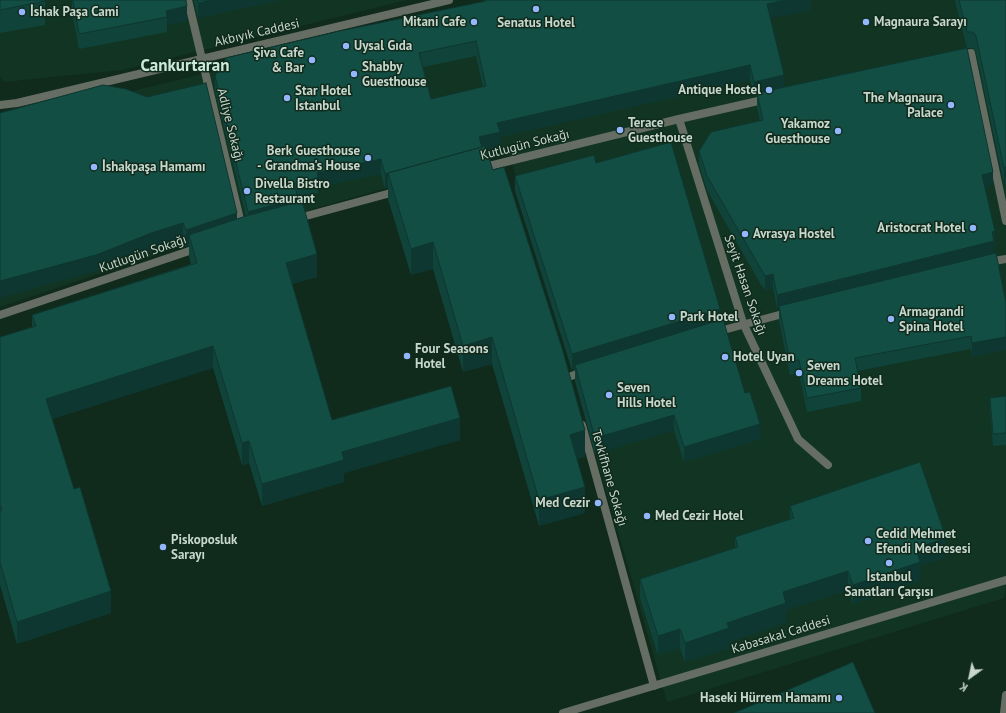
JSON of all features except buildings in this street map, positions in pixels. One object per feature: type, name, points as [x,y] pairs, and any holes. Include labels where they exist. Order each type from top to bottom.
[{"type":"street","name":"Adliye Sokağı","points":[[188,0],[244,233]]},
{"type":"street","name":"Akbıyık Caddesi","points":[[0,105],[17,103],[449,0]]},
{"type":"street","points":[[948,58],[971,53],[1006,221]]},
{"type":"street","name":"Kutlugün Sokağı","points":[[470,171],[501,167],[679,119],[779,96]]},
{"type":"street","name":"Seyit Hasan Sokağı","points":[[679,119],[743,323],[798,439],[828,465]]},
{"type":"street","points":[[289,221],[409,188]]},
{"type":"street","name":"Kutlugün Sokağı","points":[[0,315],[207,245]]},
{"type":"street","points":[[990,262],[1006,258]]},
{"type":"street","points":[[705,335],[743,323],[796,310]]},
{"type":"street","points":[[565,366],[569,381],[591,370]]},
{"type":"street","name":"Tevkifhane Sokağı","points":[[580,419],[654,686]]},
{"type":"street","name":"Kabasakal Caddesi","points":[[563,713],[1006,580]]},
{"type":"street","points":[[1004,713],[1006,694]]},
{"type":"shaded area","points":[[0,0],[407,0],[122,70],[4,82],[0,76]]},
{"type":"shaded area","points":[[508,0],[1006,0],[1006,586],[1004,598],[667,702],[509,153],[176,248],[0,307],[0,123]]},
{"type":"place","name":"Senatus Hotel","points":[[536,9]]},
{"type":"place","name":"İshak Paşa Cami","points":[[22,12]]},
{"type":"place","name":"Mitani Cafe","points":[[474,22]]},
{"type":"place","name":"Magnaura Sarayı","points":[[866,22]]},
{"type":"place","name":"Uysal Gıda","points":[[346,46]]},
{"type":"place","name":"Şiva Cafe & Bar","points":[[312,60]]},
{"type":"place","name":"Shabby Guesthouse","points":[[354,74]]},
{"type":"place","name":"Antique Hostel","points":[[769,90]]},
{"type":"place","name":"Star Hotel İstanbul","points":[[287,98]]},
{"type":"place","name":"The Magnaura Palace","points":[[951,105]]},
{"type":"place","name":"Terace Guesthouse","points":[[620,130]]},
{"type":"place","name":"Yakamoz Guesthouse","points":[[838,131]]},
{"type":"place","name":"Berk Guesthouse - Grandma's House","points":[[368,158]]},
{"type":"place","name":"İshakpaşa Hamamı","points":[[94,167]]},
{"type":"place","name":"Divella Bistro Restaurant","points":[[247,191]]},
{"type":"place","name":"Aristocrat Hotel","points":[[973,228]]},
{"type":"place","name":"Avrasya Hostel","points":[[745,234]]},
{"type":"place","name":"Park Hotel","points":[[672,317]]},
{"type":"place","name":"Armagrandi Spina Hotel","points":[[891,319]]},
{"type":"place","name":"Four Seasons Hotel","points":[[407,356]]},
{"type":"place","name":"Hotel Uyan","points":[[725,357]]},
{"type":"place","name":"Seven Dreams Hotel","points":[[799,373]]},
{"type":"place","name":"Seven Hills Hotel","points":[[609,395]]},
{"type":"place","name":"Med Cezir","points":[[598,503]]},
{"type":"place","name":"Med Cezir Hotel","points":[[647,516]]},
{"type":"place","name":"Cedid Mehmet Efendi Medresesi","points":[[868,541]]},
{"type":"place","name":"Piskoposluk Sarayı","points":[[163,547]]},
{"type":"place","name":"İstanbul Sanatları Çarşısı","points":[[889,563]]},
{"type":"place","name":"Haseki Hürrem Hamamı","points":[[839,698]]},
{"type":"district","name":"Cankurtaran","points":[[185,66]]}]
